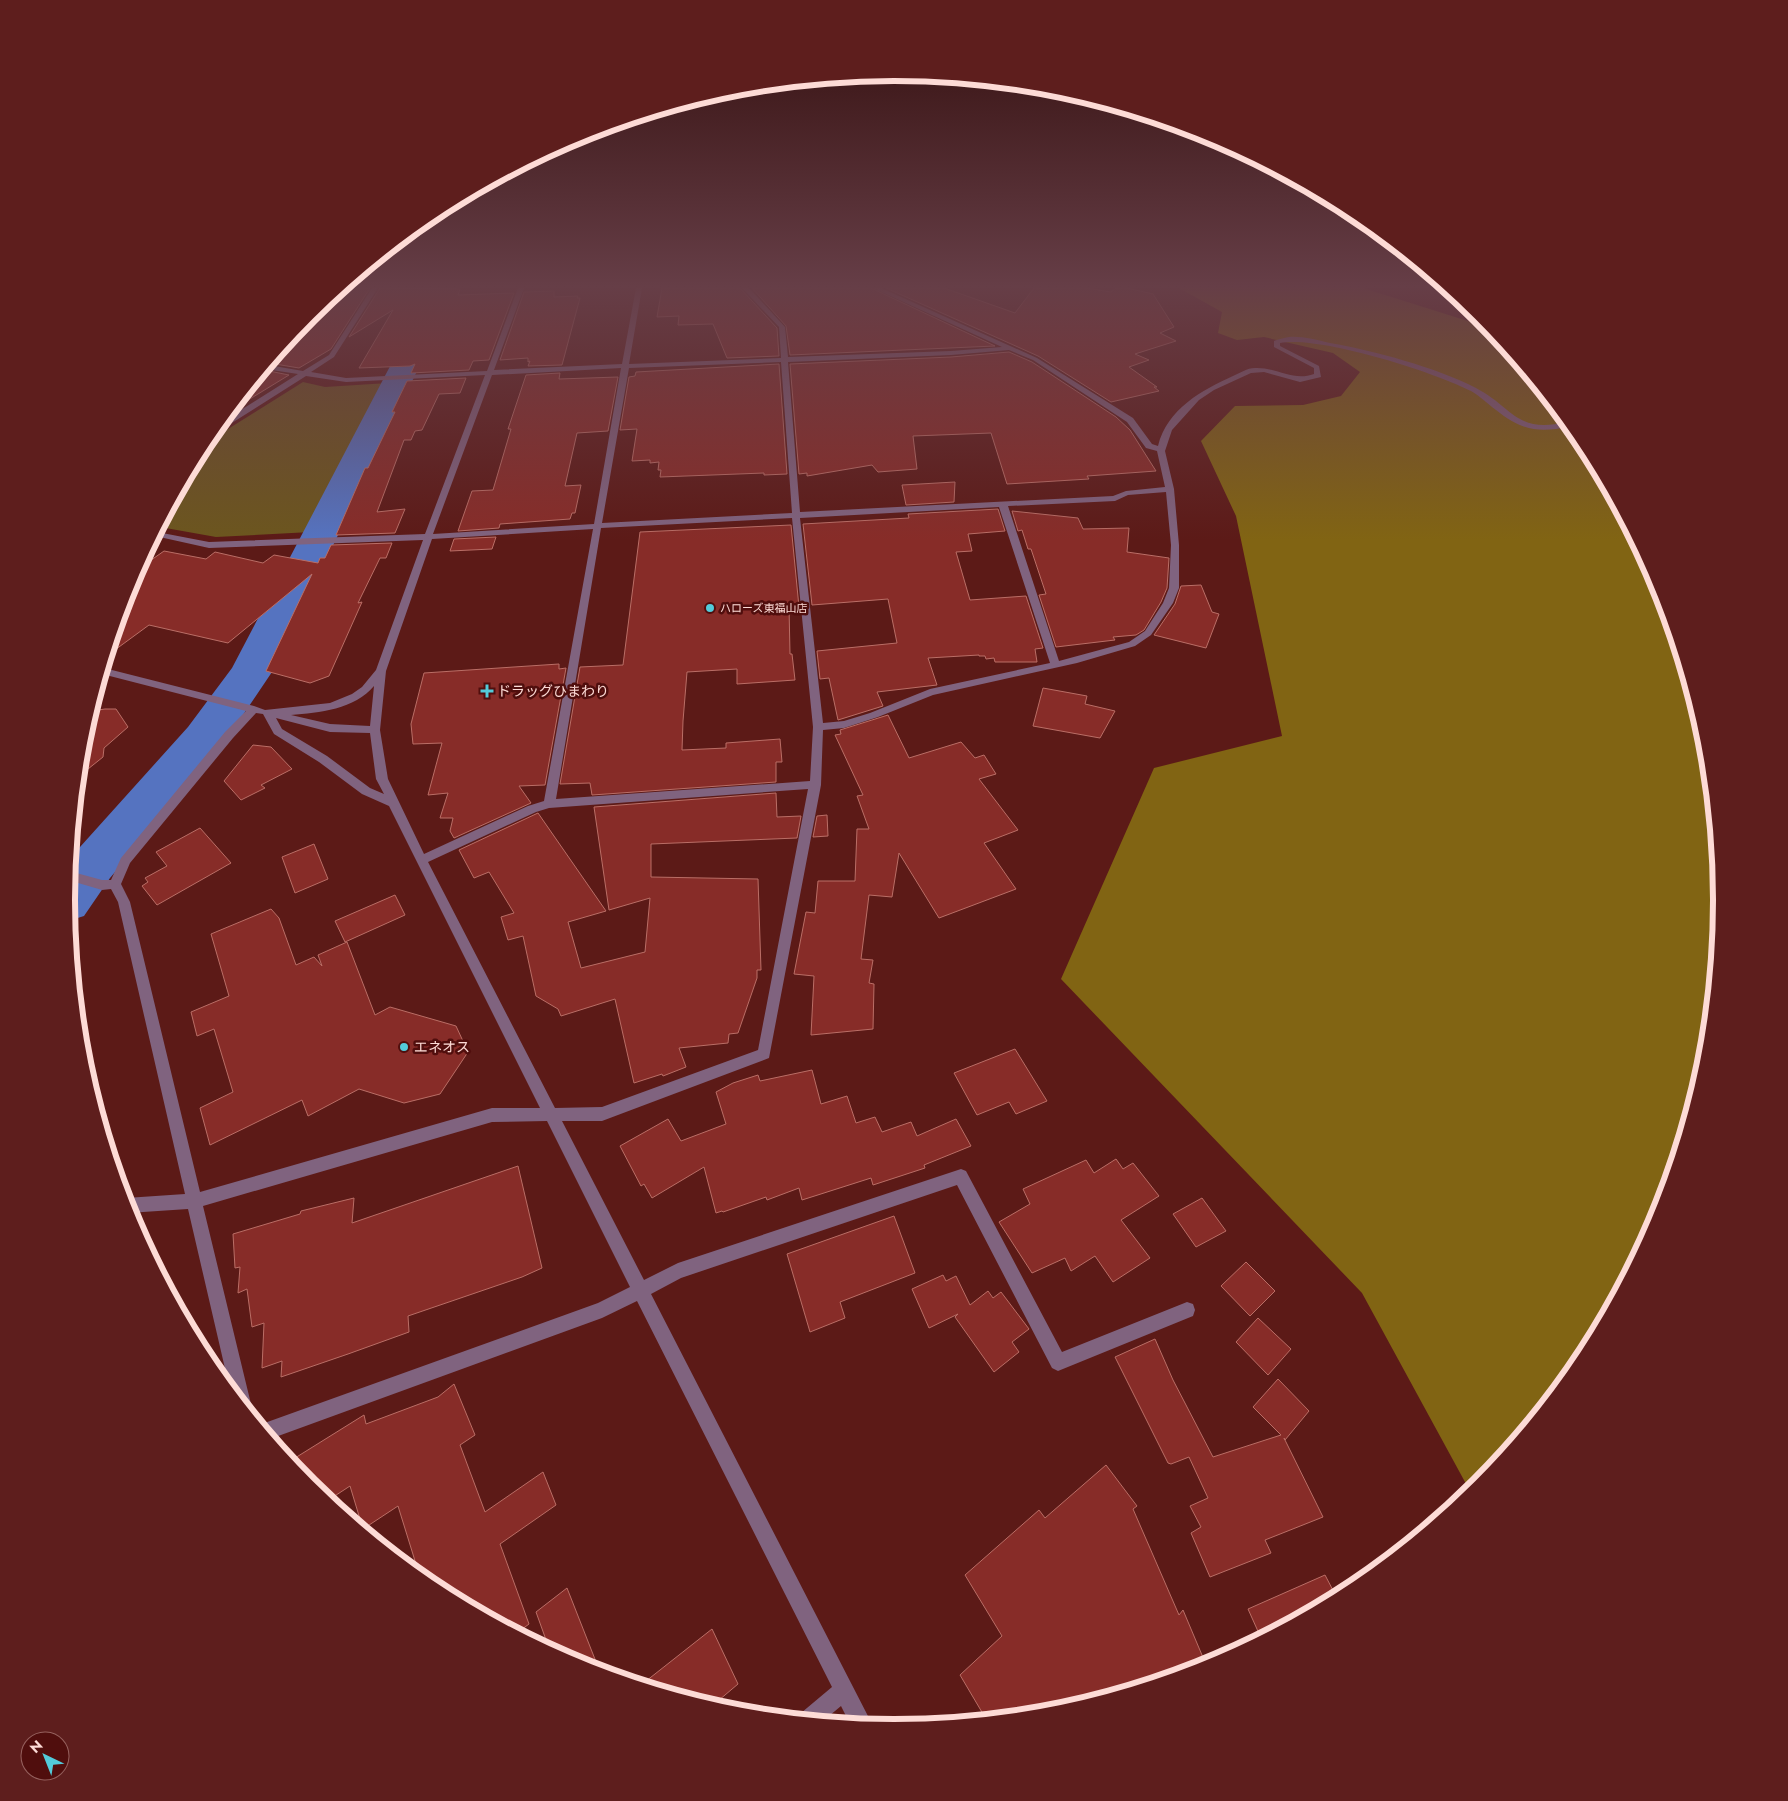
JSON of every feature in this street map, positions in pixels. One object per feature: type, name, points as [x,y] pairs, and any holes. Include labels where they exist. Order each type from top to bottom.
[{"type":"street","points":[[292,372],[346,380],[488,372]]},
{"type":"street","points":[[231,419],[307,372]]},
{"type":"street","points":[[489,372],[381,671],[375,730],[382,779],[421,860],[859,1719]]},
{"type":"street","points":[[549,804],[624,372]]},
{"type":"street","points":[[134,1205],[194,1201],[492,1115],[602,1114],[764,1054],[815,785],[818,727],[796,516],[786,372]]},
{"type":"street","points":[[1057,372],[1130,420],[1149,446],[1161,450]]},
{"type":"street","points":[[818,727],[851,722],[930,692],[1073,661],[1132,644],[1148,633],[1168,603],[1174,588],[1176,545],[1170,489],[1161,450],[1166,434],[1175,420],[1196,398],[1214,387],[1248,372]]},
{"type":"street","points":[[1271,372],[1292,380],[1310,379],[1318,375],[1318,372]]},
{"type":"street","points":[[1431,372],[1448,377],[1474,390],[1522,424],[1549,429],[1561,426]]},
{"type":"street","points":[[161,535],[209,545],[428,537],[1115,498],[1126,493],[1170,489]]},
{"type":"street","points":[[1003,505],[1055,664]]},
{"type":"street","points":[[268,713],[327,706],[350,699],[366,689],[381,671]]},
{"type":"street","points":[[108,672],[330,728],[375,730]]},
{"type":"street","points":[[115,884],[125,861],[229,735],[254,709]]},
{"type":"street","points":[[268,713],[278,731],[366,791],[394,804]]},
{"type":"street","points":[[421,860],[532,809],[549,804],[815,785]]},
{"type":"street","points":[[76,878],[102,885],[115,884]]},
{"type":"street","points":[[115,884],[124,902],[239,1392]]},
{"type":"street","points":[[269,1430],[602,1310],[678,1271],[961,1176],[1058,1362],[1187,1310]]},
{"type":"street","points":[[814,1715],[844,1690]]},
{"type":"shaded area","points":[[1360,372],[1520,372],[1575,445],[1629,538],[1651,587],[1670,637],[1685,689],[1697,741],[1706,794],[1713,900],[1711,954],[1706,1007],[1697,1060],[1670,1164],[1651,1214],[1629,1263],[1575,1356],[1510,1441],[1467,1486],[1362,1293],[1061,979],[1154,768],[1282,736],[1236,516],[1201,441],[1235,406],[1303,405],[1341,396]]},
{"type":"shaded area","points":[[303,382],[325,387],[388,383],[311,532],[216,537],[165,528],[185,491],[222,433]]},
{"type":"building","points":[[268,372],[289,375],[243,403]]},
{"type":"building","points":[[636,372],[780,372],[787,474],[764,475],[764,473],[660,477],[661,470],[658,470],[659,462],[650,463],[650,460],[632,461],[637,429],[620,430],[629,377],[635,376]]},
{"type":"building","points":[[791,372],[1047,372],[1116,417],[1130,430],[1156,471],[1087,476],[1089,479],[1007,484],[991,433],[913,436],[917,469],[878,472],[872,465],[807,476],[807,473],[799,474]]},
{"type":"building","points":[[1063,372],[1136,372],[1157,387],[1154,387],[1159,391],[1111,402]]},
{"type":"building","points":[[560,373],[559,379],[618,377],[608,431],[577,433],[565,486],[581,485],[575,513],[572,513],[570,519],[500,524],[499,528],[458,531],[472,491],[493,490],[511,429],[508,429],[526,375]]},
{"type":"building","points":[[466,378],[460,393],[439,394],[422,430],[415,431],[411,440],[404,440],[377,512],[405,509],[395,533],[336,535],[365,468],[368,468],[395,412],[392,412],[407,381]]},
{"type":"building","points":[[955,482],[954,502],[906,505],[902,485]]},
{"type":"building","points":[[998,509],[1005,531],[968,534],[972,551],[956,552],[970,600],[1026,596],[1043,648],[1035,649],[1037,662],[995,662],[994,658],[986,659],[985,656],[979,655],[928,658],[937,685],[877,692],[883,706],[838,720],[829,678],[820,679],[817,651],[897,643],[888,599],[812,605],[803,524],[909,518],[908,514]]},
{"type":"building","points":[[1012,511],[1078,518],[1083,529],[1129,528],[1127,552],[1169,558],[1167,588],[1144,630],[1136,635],[1113,637],[1115,640],[1056,647],[1039,595],[1046,594],[1031,549],[1028,549],[1022,530],[1018,531]]},
{"type":"building","points":[[791,525],[799,607],[789,607],[790,654],[792,654],[795,680],[737,684],[737,669],[687,672],[683,721],[682,750],[726,748],[726,743],[780,739],[782,762],[776,762],[776,782],[592,795],[590,783],[560,784],[580,667],[623,665],[640,532]]},
{"type":"building","points":[[496,537],[492,549],[450,551],[454,539]]},
{"type":"building","points":[[392,543],[386,558],[380,558],[358,603],[362,602],[329,676],[310,683],[266,671],[312,574],[228,643],[149,625],[114,651],[148,562],[164,551],[206,559],[215,552],[263,563],[274,555],[318,563],[320,558],[325,558],[331,545]]},
{"type":"building","points":[[1201,585],[1212,612],[1219,614],[1206,648],[1154,635],[1175,604],[1181,586]]},
{"type":"building","points":[[559,664],[559,669],[566,668],[545,785],[519,786],[531,803],[454,838],[450,831],[453,818],[440,818],[448,793],[428,795],[442,743],[413,744],[411,724],[424,673]]},
{"type":"building","points":[[1043,688],[1087,696],[1085,704],[1115,711],[1100,738],[1033,726]]},
{"type":"building","points":[[116,709],[128,727],[104,748],[103,757],[86,771],[91,741],[98,710]]},
{"type":"building","points":[[888,715],[909,758],[961,742],[975,758],[984,755],[996,774],[979,779],[1018,830],[984,843],[1016,889],[939,918],[899,853],[892,897],[869,895],[861,959],[873,960],[869,983],[874,984],[873,1029],[811,1035],[814,976],[794,974],[806,912],[815,913],[818,881],[855,881],[857,829],[869,829],[857,796],[863,795],[835,735],[841,734],[840,730]]},
{"type":"building","points":[[253,745],[271,747],[292,769],[261,785],[265,788],[241,800],[224,781]]},
{"type":"building","points":[[776,793],[777,817],[801,816],[797,838],[651,844],[651,877],[758,879],[761,970],[757,970],[757,978],[738,1033],[729,1034],[728,1043],[679,1048],[686,1067],[663,1076],[662,1074],[634,1083],[615,999],[561,1016],[558,1009],[536,996],[523,936],[508,940],[501,917],[514,913],[489,872],[474,878],[459,850],[538,813],[606,911],[568,922],[581,968],[645,952],[650,898],[609,910],[594,807]]},
{"type":"building","points":[[827,815],[828,836],[813,837],[817,816]]},
{"type":"building","points":[[200,828],[231,863],[157,905],[142,886],[148,882],[145,878],[167,866],[156,852]]},
{"type":"building","points":[[314,844],[328,879],[295,893],[282,857]]},
{"type":"building","points":[[395,895],[405,915],[345,942],[335,921]]},
{"type":"building","points":[[271,909],[279,918],[296,965],[314,957],[322,966],[318,955],[347,942],[375,1015],[390,1007],[456,1026],[468,1052],[440,1094],[404,1103],[359,1089],[308,1116],[302,1100],[210,1145],[200,1108],[233,1092],[214,1029],[197,1036],[191,1012],[229,996],[211,934]]},
{"type":"building","points":[[1015,1049],[1047,1101],[1016,1114],[1009,1102],[977,1115],[954,1073]]},
{"type":"building","points":[[812,1070],[821,1104],[847,1096],[856,1123],[875,1117],[882,1132],[911,1122],[917,1136],[956,1119],[971,1146],[924,1165],[925,1168],[873,1185],[871,1178],[802,1200],[799,1188],[767,1200],[766,1197],[716,1213],[704,1167],[652,1198],[644,1184],[641,1186],[620,1146],[668,1119],[681,1141],[726,1124],[716,1092],[733,1083],[758,1075],[760,1081]]},
{"type":"building","points":[[1116,1159],[1123,1169],[1133,1163],[1159,1196],[1121,1220],[1150,1258],[1113,1282],[1095,1256],[1071,1271],[1065,1258],[1032,1273],[999,1222],[1030,1204],[1023,1189],[1086,1160],[1094,1173]]},
{"type":"building","points":[[518,1166],[542,1268],[522,1277],[408,1316],[409,1332],[348,1354],[281,1377],[282,1361],[262,1368],[264,1323],[252,1327],[247,1289],[238,1293],[240,1267],[235,1268],[233,1234],[300,1214],[301,1211],[354,1198],[352,1223]]},
{"type":"building","points":[[1202,1198],[1226,1231],[1196,1247],[1173,1214]]},
{"type":"building","points":[[894,1216],[915,1273],[840,1302],[845,1318],[810,1332],[787,1254]]},
{"type":"building","points":[[1246,1262],[1275,1291],[1250,1316],[1221,1286]]},
{"type":"building","points":[[943,1275],[946,1281],[956,1276],[970,1305],[988,1291],[993,1298],[1001,1292],[1029,1329],[1012,1342],[1019,1352],[994,1372],[955,1317],[958,1314],[929,1328],[912,1289]]},
{"type":"building","points":[[1258,1318],[1291,1349],[1268,1375],[1236,1342]]},
{"type":"building","points":[[1155,1339],[1173,1380],[1213,1457],[1281,1435],[1253,1407],[1278,1379],[1309,1411],[1285,1440],[1284,1438],[1323,1517],[1265,1540],[1271,1553],[1210,1577],[1191,1533],[1201,1527],[1190,1506],[1208,1498],[1189,1457],[1171,1464],[1168,1463],[1115,1357]]},
{"type":"building","points":[[454,1384],[475,1435],[460,1445],[485,1512],[543,1472],[556,1505],[500,1544],[529,1624],[522,1630],[484,1610],[416,1565],[398,1506],[367,1527],[361,1522],[350,1486],[333,1497],[295,1459],[364,1415],[366,1424],[438,1397]]},
{"type":"building","points":[[1106,1465],[1137,1506],[1133,1509],[1179,1615],[1183,1610],[1203,1658],[1157,1676],[1106,1692],[1054,1704],[983,1714],[960,1675],[1002,1636],[965,1575],[1039,1510],[1045,1518]]},
{"type":"building","points":[[1325,1575],[1333,1591],[1304,1610],[1259,1633],[1248,1609]]},
{"type":"building","points":[[567,1588],[596,1663],[547,1642],[536,1612]]},
{"type":"building","points":[[712,1629],[738,1684],[719,1700],[646,1681]]},
{"type":"waterway","points":[[75,889],[92,865],[204,738],[251,672],[402,372]]},
{"type":"place","name":"ハローズ東福山店","points":[[710,608]]},
{"type":"place","name":"ドラッグひまわり","points":[[487,691]]},
{"type":"place","name":"エネオス","points":[[404,1047]]}]
